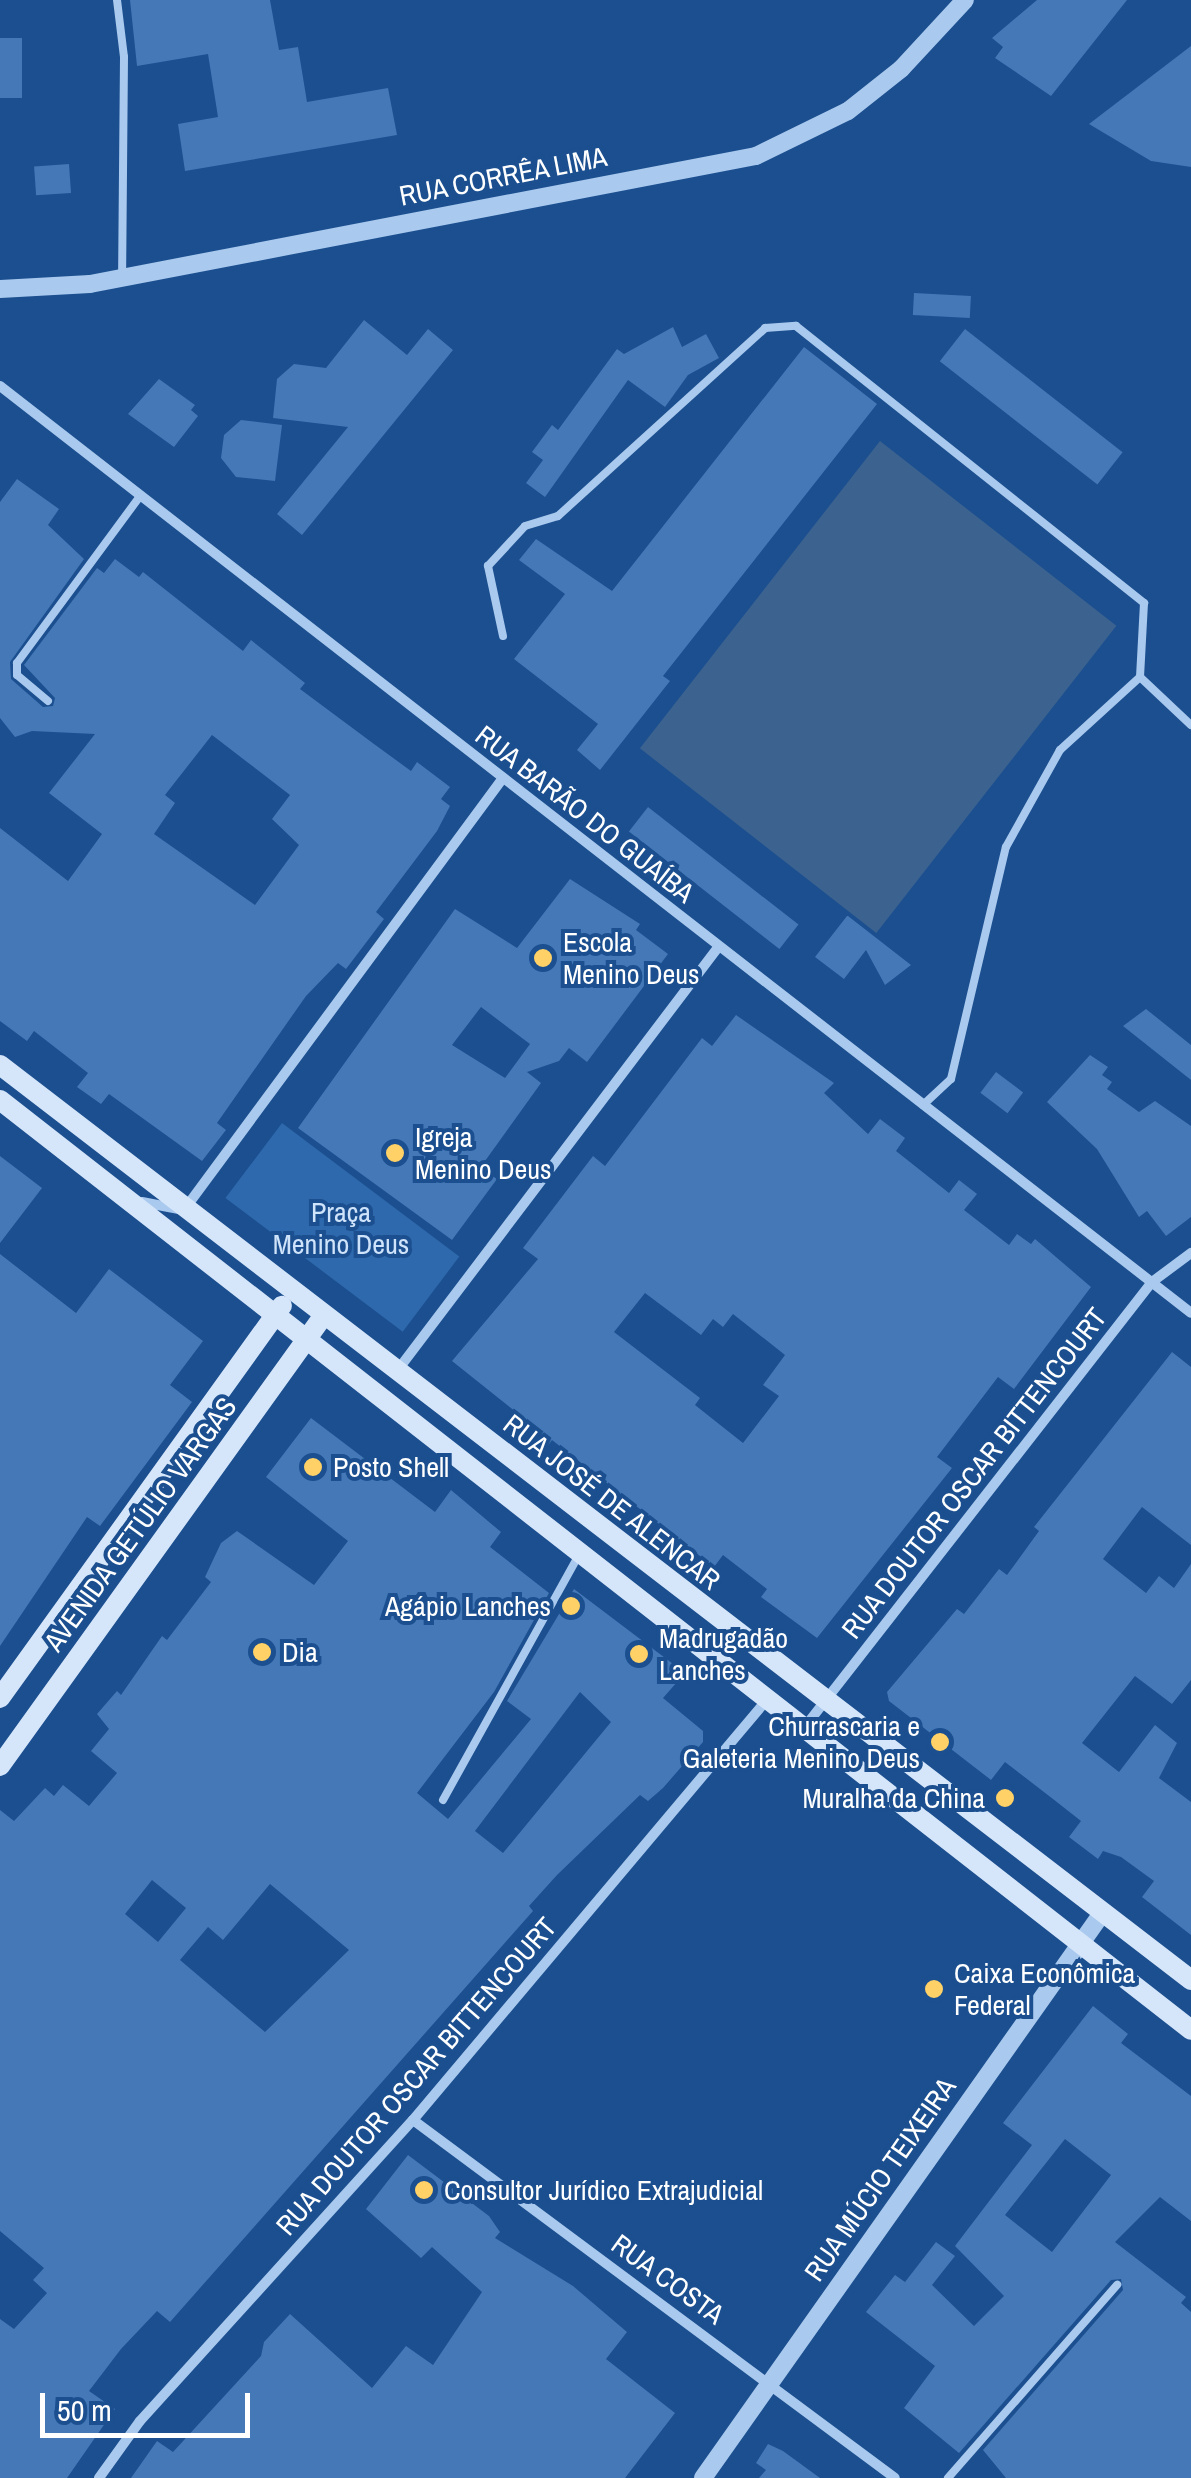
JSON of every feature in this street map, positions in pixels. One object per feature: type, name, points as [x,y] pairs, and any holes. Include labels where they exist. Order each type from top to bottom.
[{"type":"main road","name":"RUA JOSÉ DE ALENCAR","points":[[0,1066],[1191,1980]]},
{"type":"main road","points":[[0,1100],[766,1702],[1191,2030]]},
{"type":"main road","name":"AVENIDA GETÚLIO VARGAS","points":[[0,1698],[292,1292]]},
{"type":"main road","name":"AVENIDA GETÚLIO VARGAS","points":[[0,1766],[324,1315]]},
{"type":"street","name":"RUA CORRÊA LIMA","points":[[0,289],[122,278],[756,156],[848,111],[901,69],[965,0]]},
{"type":"street","name":"RUA BARÃO DO GUAÍBA","points":[[0,386],[1191,1313]]},
{"type":"street","points":[[113,1190],[184,1210],[503,778]]},
{"type":"street","points":[[397,1370],[718,946]]},
{"type":"street","name":"RUA DOUTOR OSCAR BITTENCOURT","points":[[802,1730],[1152,1282],[1191,1254]]},
{"type":"street","name":"RUA DOUTOR OSCAR BITTENCOURT","points":[[100,2478],[140,2421],[413,2120],[766,1702]]},
{"type":"street","name":"RUA MÚCIO TEIXEIRA","points":[[703,2478],[1103,1912]]},
{"type":"street","name":"RUA COSTA","points":[[413,2120],[895,2478]]},
{"type":"lane","points":[[117,0],[124,57],[122,278]]},
{"type":"lane","points":[[503,636],[488,566],[525,526],[558,516],[765,328],[796,326],[1144,602],[1140,676],[1060,750],[1006,847],[950,1079],[923,1104]]},
{"type":"lane","points":[[48,700],[17,676],[17,663],[140,496]]},
{"type":"lane","points":[[1140,676],[1191,725]]},
{"type":"lane","points":[[443,1800],[580,1555]]},
{"type":"lane","points":[[948,2478],[1117,2285]]},
{"type":"green space","name":"Praça Menino Deus","points":[[282,1123],[459,1257],[403,1332],[225,1198]]},
{"type":"shaded area","points":[[880,441],[1116,626],[876,933],[640,748]]},
{"type":"building","points":[[130,0],[270,0],[279,50],[298,47],[307,102],[388,88],[397,135],[185,171],[178,124],[218,117],[208,54],[137,66]]},
{"type":"building","points":[[1037,0],[1127,0],[1051,96],[995,58],[1003,47],[992,38]]},
{"type":"building","points":[[0,38],[22,38],[22,98],[0,98]]},
{"type":"building","points":[[1191,46],[1191,167],[1151,161],[1089,124]]},
{"type":"building","points":[[69,164],[71,193],[36,195],[34,166]]},
{"type":"building","points":[[914,293],[971,296],[970,318],[913,315]]},
{"type":"building","points":[[364,320],[407,355],[428,329],[453,350],[302,535],[277,514],[348,427],[273,418],[277,379],[294,364],[326,368]]},
{"type":"building","points":[[673,327],[682,347],[706,334],[719,358],[688,375],[665,407],[628,380],[545,497],[526,483],[543,460],[532,452],[552,425],[558,430],[617,349],[624,354]]},
{"type":"building","points":[[965,329],[1123,452],[1097,484],[940,361]]},
{"type":"building","points":[[804,347],[877,404],[663,676],[670,681],[600,770],[577,750],[598,724],[514,659],[565,594],[519,560],[536,539],[612,591]]},
{"type":"building","points":[[159,379],[195,405],[191,410],[198,416],[174,447],[128,414]]},
{"type":"building","points":[[241,420],[282,425],[275,481],[236,477],[221,458],[224,435]]},
{"type":"building","points":[[17,479],[59,509],[48,525],[84,559],[10,662],[11,679],[43,707],[53,706],[55,698],[24,665],[97,568],[104,573],[115,559],[139,577],[143,572],[243,651],[251,640],[305,683],[300,689],[374,744],[411,771],[417,762],[450,787],[441,799],[450,806],[437,831],[376,912],[384,919],[346,969],[338,963],[306,996],[217,1123],[226,1130],[202,1161],[109,1094],[101,1104],[77,1087],[88,1073],[34,1031],[27,1041],[0,1021],[0,828],[68,881],[102,834],[49,793],[95,734],[32,731],[15,737],[0,718],[0,502]],"holes":[[[212,735],[290,795],[272,819],[299,845],[255,905],[154,834],[175,803],[165,795]]]},
{"type":"building","points":[[648,807],[799,925],[779,949],[629,831]]},
{"type":"building","points":[[570,879],[640,924],[636,930],[668,954],[587,1062],[569,1048],[559,1061],[527,1072],[541,1083],[480,1168],[497,1179],[452,1240],[298,1128],[455,909],[517,948]],"holes":[[[481,1007],[530,1044],[505,1078],[452,1045]]]},
{"type":"building","points":[[847,916],[911,965],[885,985],[866,950],[844,979],[815,957]]},
{"type":"building","points":[[1146,1009],[1191,1045],[1191,1080],[1123,1026]]},
{"type":"building","points":[[736,1015],[834,1083],[824,1093],[868,1134],[880,1119],[905,1138],[896,1151],[949,1193],[959,1180],[977,1194],[964,1210],[1009,1245],[1017,1234],[1031,1244],[1035,1239],[1091,1287],[1014,1389],[998,1377],[937,1457],[952,1468],[817,1638],[761,1597],[767,1589],[723,1555],[714,1567],[552,1440],[545,1450],[521,1432],[527,1423],[452,1361],[538,1259],[523,1248],[593,1156],[605,1166],[702,1038],[712,1046]],"holes":[[[645,1293],[701,1335],[713,1319],[723,1327],[733,1314],[785,1355],[763,1385],[779,1396],[743,1443],[695,1405],[700,1398],[614,1332]]]},
{"type":"building","points":[[1090,1055],[1108,1067],[1102,1075],[1112,1082],[1107,1089],[1139,1112],[1155,1101],[1191,1126],[1191,1217],[1166,1236],[1147,1211],[1139,1217],[1097,1149],[1047,1102]]},
{"type":"building","points":[[996,1072],[1023,1092],[1008,1113],[980,1093]]},
{"type":"building","points":[[0,1156],[42,1188],[0,1243]]},
{"type":"building","points":[[0,1254],[76,1313],[109,1269],[203,1341],[170,1385],[192,1402],[100,1526],[87,1517],[0,1646]]},
{"type":"building","points":[[1172,1352],[1191,1367],[1191,1545],[1142,1507],[1103,1559],[1146,1593],[1159,1576],[1174,1588],[1191,1564],[1191,1680],[1172,1704],[1135,1676],[1082,1743],[1119,1772],[1155,1725],[1177,1743],[1159,1778],[1191,1802],[1191,1935],[1142,1897],[1154,1881],[1121,1857],[1103,1851],[1098,1859],[1069,1837],[1081,1821],[1005,1762],[991,1780],[889,1701],[887,1692],[957,1609],[964,1614],[999,1569],[1007,1575],[1039,1531],[1034,1527]]},
{"type":"building","points":[[311,1418],[435,1512],[451,1490],[501,1532],[490,1547],[549,1593],[494,1692],[417,1793],[448,1819],[531,1719],[507,1701],[574,1589],[685,1673],[663,1698],[703,1731],[703,1742],[663,1788],[648,1801],[640,1795],[557,1875],[529,1906],[533,1911],[170,2322],[157,2311],[121,2349],[89,2391],[115,2409],[67,2478],[0,2478],[0,2319],[14,2329],[47,2293],[33,2280],[44,2268],[0,2231],[0,1810],[14,1821],[45,1788],[54,1796],[63,1785],[89,1806],[117,1773],[91,1751],[109,1729],[97,1714],[117,1691],[121,1695],[162,1636],[167,1640],[211,1582],[205,1577],[221,1543],[237,1531],[314,1585],[348,1541],[266,1477]],"holes":[[[580,1692],[611,1722],[503,1853],[475,1831]],[[152,1880],[186,1908],[158,1942],[125,1914]],[[270,1884],[349,1950],[265,2032],[180,1960],[208,1927],[223,1940]]]},
{"type":"building","points":[[1093,2006],[1128,2034],[1121,2043],[1191,2096],[1191,2221],[1160,2197],[1115,2242],[1186,2297],[1181,2303],[1191,2312],[1191,2478],[1006,2478],[983,2450],[1123,2290],[1121,2279],[1111,2280],[959,2453],[904,2408],[935,2366],[866,2312],[895,2275],[905,2282],[936,2242],[955,2256],[932,2285],[974,2326],[1004,2296],[955,2246],[1032,2145],[1003,2123]],"holes":[[[1065,2139],[1111,2175],[1052,2252],[1005,2215]]]},
{"type":"building","points":[[408,2155],[489,2216],[500,2232],[495,2238],[573,2286],[627,2332],[606,2359],[675,2413],[625,2478],[131,2478],[157,2441],[173,2452],[261,2356],[264,2342],[290,2314],[372,2388],[406,2346],[433,2365],[482,2292],[432,2247],[421,2258],[366,2209]]},
{"type":"building","points":[[768,2444],[820,2478],[759,2478],[766,2470],[756,2463]]},
{"type":"place","name":"Escola Menino Deus","points":[[543,958]]},
{"type":"place","name":"Igreja Menino Deus","points":[[395,1153]]},
{"type":"place","name":"Posto Shell","points":[[313,1467]]},
{"type":"place","name":"Agápio Lanches","points":[[571,1606]]},
{"type":"place","name":"Dia","points":[[262,1652]]},
{"type":"place","name":"Madrugadão Lanches","points":[[639,1654]]},
{"type":"place","name":"Churrascaria e Galeteria Menino Deus","points":[[940,1742]]},
{"type":"place","name":"Muralha da China","points":[[1005,1798]]},
{"type":"place","name":"Caixa Econômica Federal","points":[[934,1989]]},
{"type":"place","name":"Consultor Jurídico Extrajudicial","points":[[424,2190]]}]
